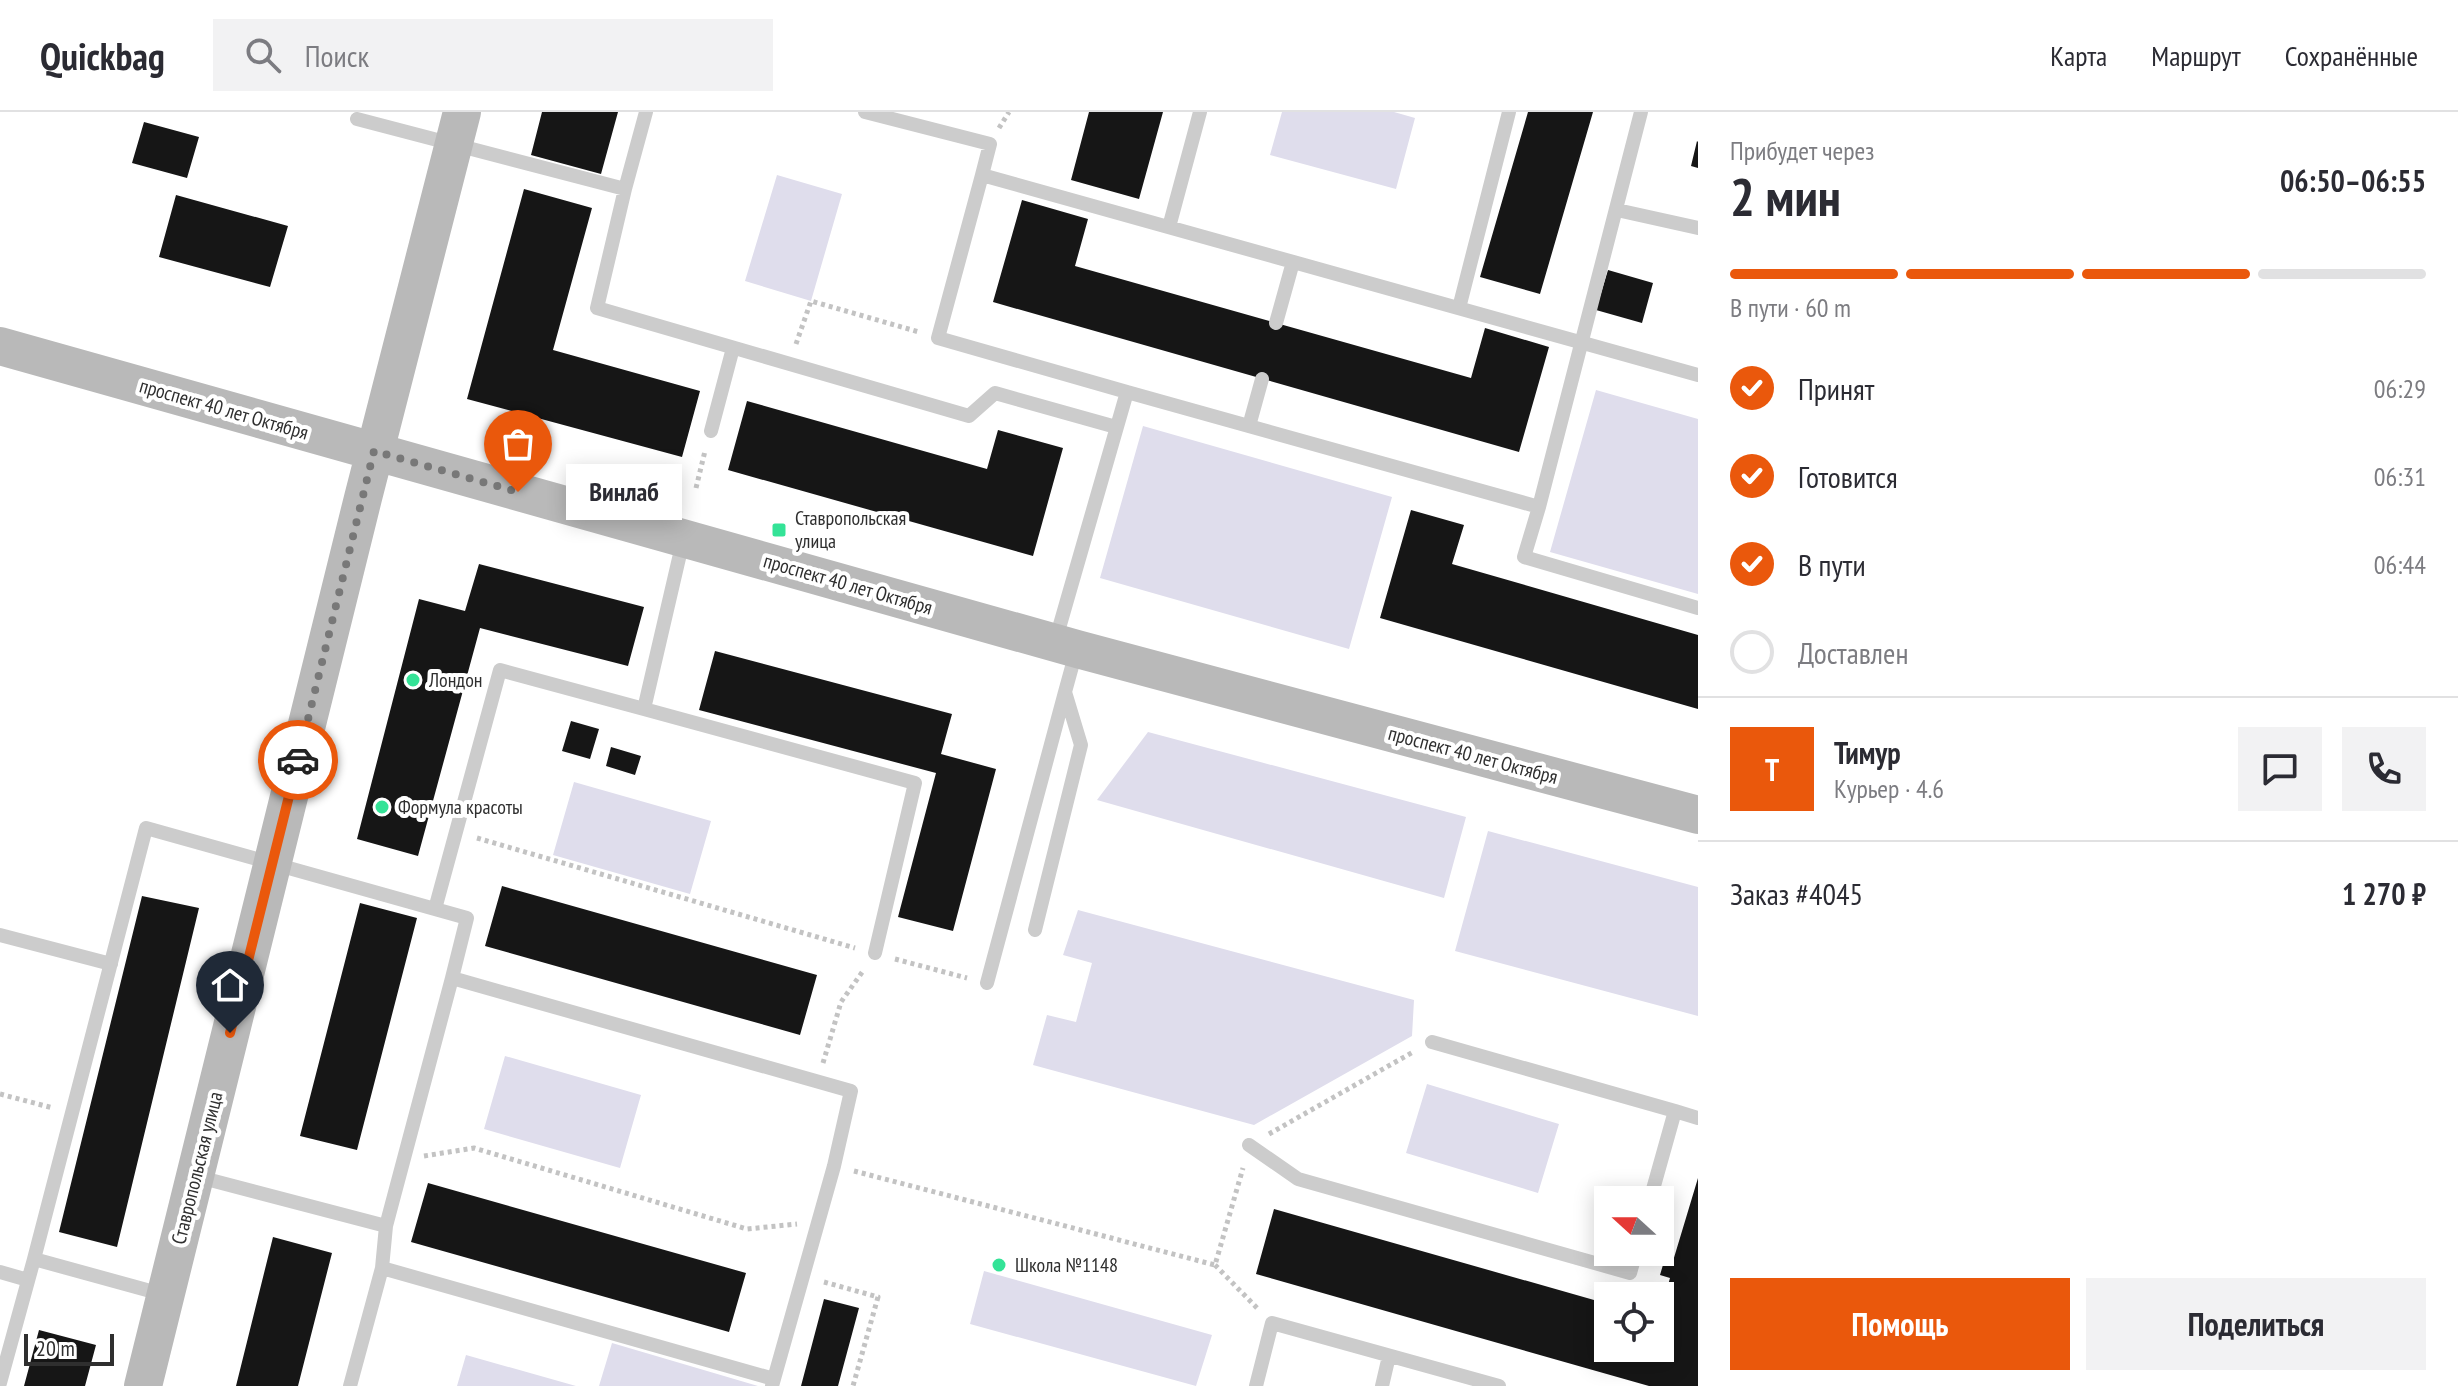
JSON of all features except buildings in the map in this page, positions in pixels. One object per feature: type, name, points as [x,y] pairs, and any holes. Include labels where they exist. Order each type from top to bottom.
[{"type":"street","name":"Ставропольская улица","points":[[143,1386],[374,451],[458,128]]},
{"type":"street","name":"проспект 40 лет Октября","points":[[0,346],[1066,645],[1695,810]]},
{"type":"lane","points":[[646,112],[597,308],[969,416],[995,393],[1116,427]]},
{"type":"lane","points":[[865,112],[908,117],[990,144],[938,338],[1539,507]]},
{"type":"lane","points":[[1169,227],[1200,112]]},
{"type":"lane","points":[[1459,308],[1509,112]]},
{"type":"lane","points":[[1641,112],[1524,557],[1698,608]]},
{"type":"lane","points":[[357,119],[458,128],[625,189]]},
{"type":"lane","points":[[982,175],[1698,375]]},
{"type":"lane","points":[[1617,210],[1698,228]]},
{"type":"lane","points":[[1276,323],[1293,262]]},
{"type":"lane","points":[[711,431],[733,348]]},
{"type":"lane","points":[[1249,426],[1262,379]]},
{"type":"lane","points":[[987,983],[1065,692],[1066,645],[1116,427],[1127,392]]},
{"type":"lane","points":[[644,709],[684,539]]},
{"type":"lane","points":[[435,909],[500,670],[915,783],[875,953]]},
{"type":"lane","points":[[1035,930],[1081,745],[1065,692]]},
{"type":"lane","points":[[0,1383],[146,828],[467,918],[386,1226],[382,1268],[350,1386]]},
{"type":"lane","points":[[0,935],[111,964]]},
{"type":"lane","points":[[382,1268],[773,1382],[834,1166],[851,1091],[452,978]]},
{"type":"lane","points":[[1432,1042],[1698,1118]]},
{"type":"lane","points":[[1654,1186],[1675,1111]]},
{"type":"lane","points":[[1249,1145],[1298,1179],[1594,1263]]},
{"type":"lane","points":[[195,1176],[386,1226]]},
{"type":"lane","points":[[34,1259],[166,1295]]},
{"type":"lane","points":[[1605,1266],[1630,1273],[1632,1266]]},
{"type":"lane","points":[[0,1272],[28,1280]]},
{"type":"lane","points":[[1256,1386],[1272,1323],[1499,1386]]},
{"type":"lane","points":[[1382,1386],[1389,1356]]},
{"type":"path","points":[[789,364],[811,301],[938,338]]},
{"type":"path","points":[[696,488],[711,431]]},
{"type":"path","points":[[456,832],[987,983]]},
{"type":"path","points":[[817,1081],[841,1002],[875,953]]},
{"type":"path","points":[[1215,1265],[1249,1145],[1432,1042]]},
{"type":"path","points":[[0,1094],[72,1113]]},
{"type":"path","points":[[404,1160],[474,1148],[747,1229],[818,1222]]},
{"type":"path","points":[[834,1166],[1215,1265],[1272,1323]]},
{"type":"path","points":[[803,1277],[878,1297],[853,1386]]},
{"type":"shaded area","points":[[1282,112],[1394,112],[1415,118],[1396,189],[1270,155]]},
{"type":"shaded area","points":[[777,175],[842,194],[811,301],[745,281]]},
{"type":"shaded area","points":[[1596,390],[1698,419],[1698,594],[1550,552]]},
{"type":"shaded area","points":[[1143,426],[1392,497],[1349,649],[1100,578]]},
{"type":"shaded area","points":[[1148,732],[1466,817],[1444,898],[1097,800]]},
{"type":"shaded area","points":[[574,782],[711,821],[690,894],[553,855]]},
{"type":"shaded area","points":[[1488,831],[1698,887],[1698,1016],[1455,951]]},
{"type":"shaded area","points":[[1078,910],[1414,1000],[1412,1036],[1254,1125],[1033,1065],[1047,1015],[1076,1022],[1092,963],[1063,955]]},
{"type":"shaded area","points":[[505,1056],[641,1095],[620,1168],[484,1129]]},
{"type":"shaded area","points":[[1427,1084],[1559,1124],[1538,1193],[1406,1153]]},
{"type":"shaded area","points":[[984,1271],[1212,1335],[1196,1386],[970,1324]]},
{"type":"shaded area","points":[[612,1343],[758,1386],[599,1386]]},
{"type":"shaded area","points":[[466,1355],[576,1386],[457,1386]]},
{"type":"way so far","points":[[298,760],[374,451],[518,492]]},
{"type":"place","name":"Винлаб","points":[[518,492]]},
{"type":"place","name":"Ставропольская улица","points":[[779,530]]},
{"type":"place","name":"Лондон","points":[[413,680]]},
{"type":"place","name":"Формула красоты","points":[[382,807]]},
{"type":"place","name":"Школа №1148","points":[[999,1265]]},
{"type":"route","points":[[230,1033],[298,760]]}]
